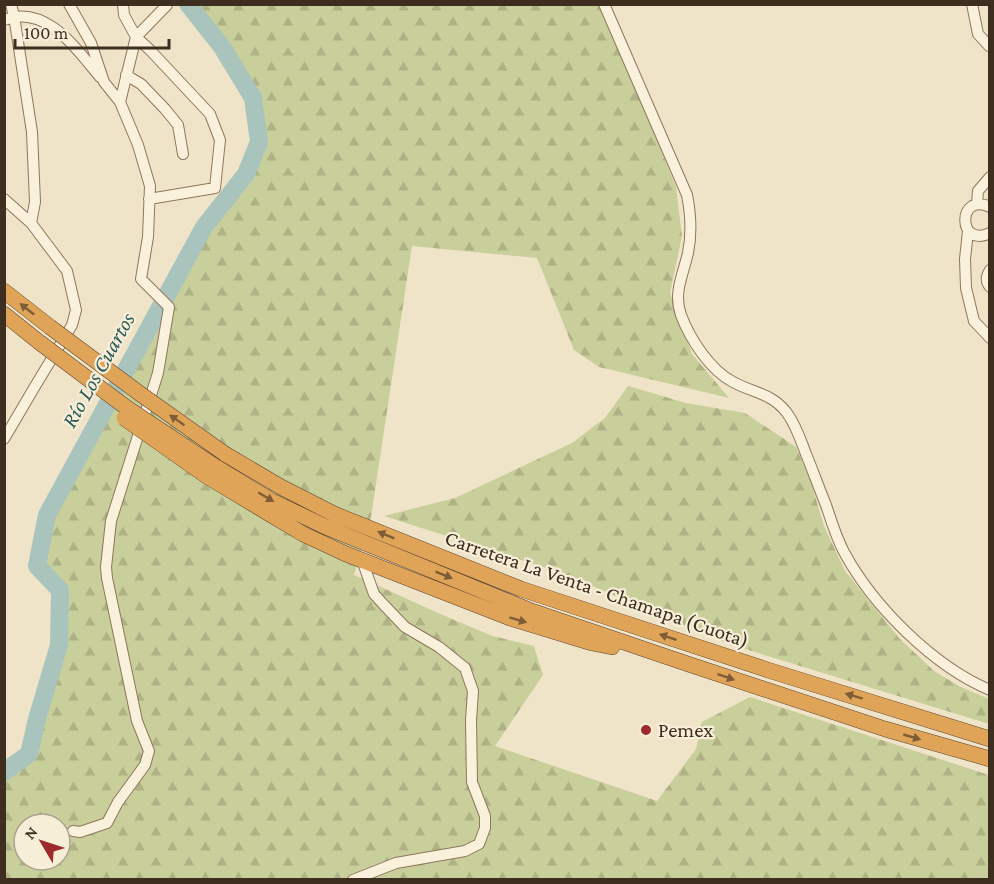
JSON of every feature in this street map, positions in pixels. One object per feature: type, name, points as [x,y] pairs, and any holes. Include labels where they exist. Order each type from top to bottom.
[{"type":"highway","name":"Carretera La Venta - Chamapa (Cuota)","points":[[4,291],[139,393],[216,466],[281,487],[334,514],[521,589],[760,668],[990,739]]},
{"type":"highway","name":"Carretera La Venta - Chamapa (Cuota)","points":[[4,314],[37,345],[216,466],[272,501],[326,526],[530,610],[885,729],[990,759]]},
{"type":"highway","points":[[4,325],[37,345]]},
{"type":"highway","points":[[216,466],[303,534],[362,560],[510,618],[592,643],[688,664]]},
{"type":"street","points":[[11,4],[9,18],[32,132],[35,202],[31,222]]},
{"type":"street","points":[[69,4],[91,43],[104,82]]},
{"type":"street","points":[[123,4],[124,15],[136,37],[210,114],[220,140],[215,188],[149,199]]},
{"type":"street","points":[[604,4],[687,195],[691,214],[691,231],[678,298],[681,313],[701,352],[719,372],[734,383],[771,398],[788,414],[801,440],[843,550],[880,603],[928,653],[990,690]]},
{"type":"street","points":[[972,4],[978,34],[989,45]]},
{"type":"street","points":[[120,102],[136,37],[167,5]]},
{"type":"street","points":[[9,18],[37,18],[64,34],[120,102],[138,145],[150,186],[148,237],[141,279],[169,307],[158,373],[111,521],[106,567],[137,721],[148,751],[145,765],[118,802],[107,823],[80,832],[73,831]]},
{"type":"street","points":[[126,75],[141,84],[178,125],[183,154]]},
{"type":"street","points":[[977,204],[978,191],[990,177]]},
{"type":"street","points":[[4,199],[31,222],[67,271],[76,310],[72,325],[4,439]]},
{"type":"street","points":[[990,207],[977,204],[968,209],[964,222],[968,231],[965,259],[966,288],[974,321],[990,338]]},
{"type":"street","points":[[968,231],[978,236],[986,234]]},
{"type":"street","points":[[965,259],[986,234]]},
{"type":"street","points":[[990,270],[986,280],[990,287]]},
{"type":"street","points":[[353,879],[396,863],[465,850],[479,844],[485,828],[485,816],[472,782],[473,691],[465,668],[439,647],[405,627],[382,604],[374,594],[362,560]]},
{"type":"green space","points":[[188,5],[602,5],[676,187],[682,236],[670,293],[692,354],[729,398],[599,367],[574,350],[537,258],[412,246],[371,517],[354,575],[493,636],[534,646],[543,675],[495,746],[657,801],[696,749],[702,722],[750,697],[989,775],[989,879],[5,879],[4,772],[29,754],[59,645],[60,590],[37,566],[47,515],[204,227],[246,174],[259,143],[253,98],[222,47]]},
{"type":"green space","points":[[628,386],[686,403],[745,413],[796,447],[810,479],[824,526],[845,571],[899,638],[934,671],[959,686],[989,699],[989,724],[729,644],[559,572],[384,516],[455,498],[572,443],[605,418]]},
{"type":"waterway","name":"Río Los Cuartos","points":[[4,772],[29,754],[59,645],[60,590],[37,566],[47,515],[204,227],[246,174],[259,142],[253,98],[222,47],[188,4]]},
{"type":"place","name":"Pemex","points":[[646,730]]}]
